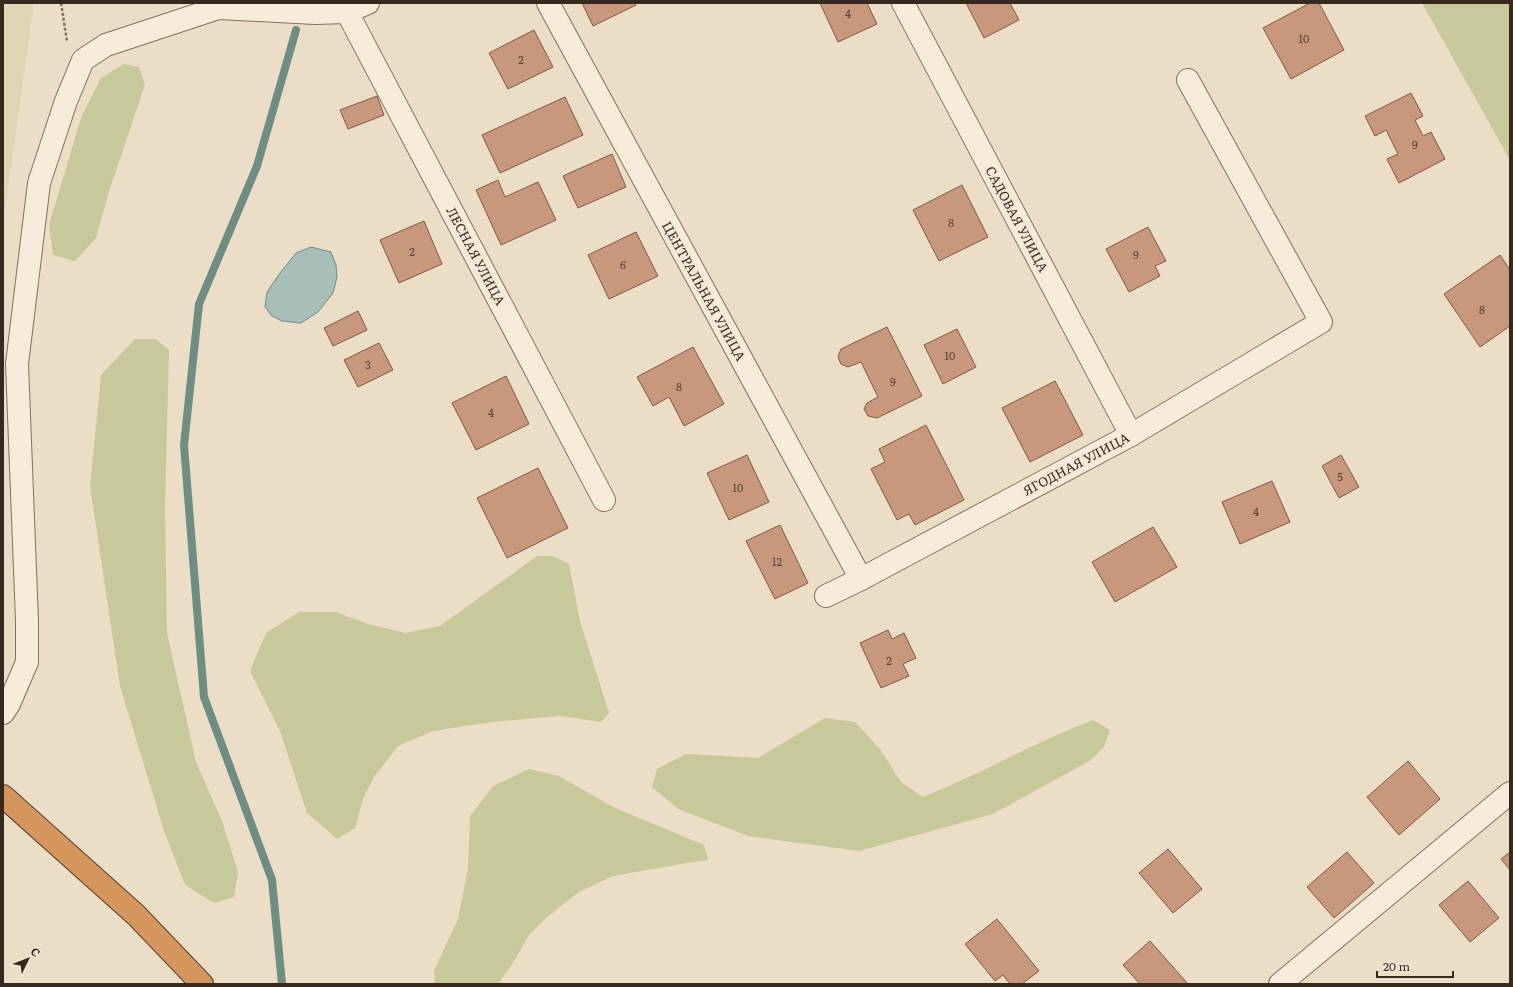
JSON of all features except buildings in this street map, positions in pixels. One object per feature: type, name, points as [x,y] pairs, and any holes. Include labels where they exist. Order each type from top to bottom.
[{"type":"highway","points":[[3,796],[136,915],[202,984]]},
{"type":"street","points":[[3,713],[27,662],[27,621],[17,364],[39,183],[66,101],[83,60],[106,45],[218,8],[315,13],[347,12],[368,3]]},
{"type":"street","name":"ЦЕНТРАЛЬНАЯ УЛИЦА","points":[[548,3],[861,579]]},
{"type":"street","name":"САДОВАЯ УЛИЦА","points":[[903,3],[1131,435]]},
{"type":"street","name":"ЛЕСНАЯ УЛИЦА","points":[[347,12],[604,500]]},
{"type":"street","name":"ЯГОДНАЯ УЛИЦА","points":[[826,596],[861,579],[1131,435],[1321,322],[1188,80]]},
{"type":"street","points":[[1280,984],[1510,793]]},
{"type":"path","points":[[60,3],[68,49],[83,60]]},
{"type":"shaded area","points":[[3,3],[34,3],[3,223]]},
{"type":"shaded area","points":[[311,247],[331,252],[336,265],[337,277],[333,293],[318,312],[301,323],[282,321],[272,316],[265,307],[267,292],[296,253]]},
{"type":"green space","points":[[1422,3],[1510,3],[1510,160]]},
{"type":"green space","points":[[124,64],[139,67],[145,85],[109,191],[96,238],[75,261],[53,255],[49,225],[82,115],[101,78]]},
{"type":"green space","points":[[135,339],[156,339],[169,350],[165,508],[167,633],[196,762],[222,821],[238,872],[234,897],[214,903],[185,885],[164,831],[120,686],[90,486],[101,375]]},
{"type":"green space","points":[[537,556],[553,556],[569,564],[580,621],[609,713],[601,722],[560,716],[492,722],[433,731],[398,746],[374,777],[363,799],[355,828],[337,839],[307,813],[280,731],[250,671],[266,633],[299,612],[336,612],[368,624],[405,633],[440,626]]},
{"type":"green space","points":[[825,718],[855,722],[880,749],[901,782],[923,797],[1050,738],[1093,720],[1110,730],[1104,747],[1091,760],[993,814],[859,851],[748,836],[678,809],[652,787],[657,769],[686,754],[758,758]]},
{"type":"green space","points":[[529,769],[559,776],[613,807],[704,845],[708,860],[613,876],[579,892],[547,917],[529,935],[511,966],[498,984],[435,984],[434,971],[458,919],[468,868],[470,816],[493,786]]},
{"type":"waterway","points":[[282,984],[272,880],[204,697],[184,445],[199,304],[257,166],[296,30]]}]
